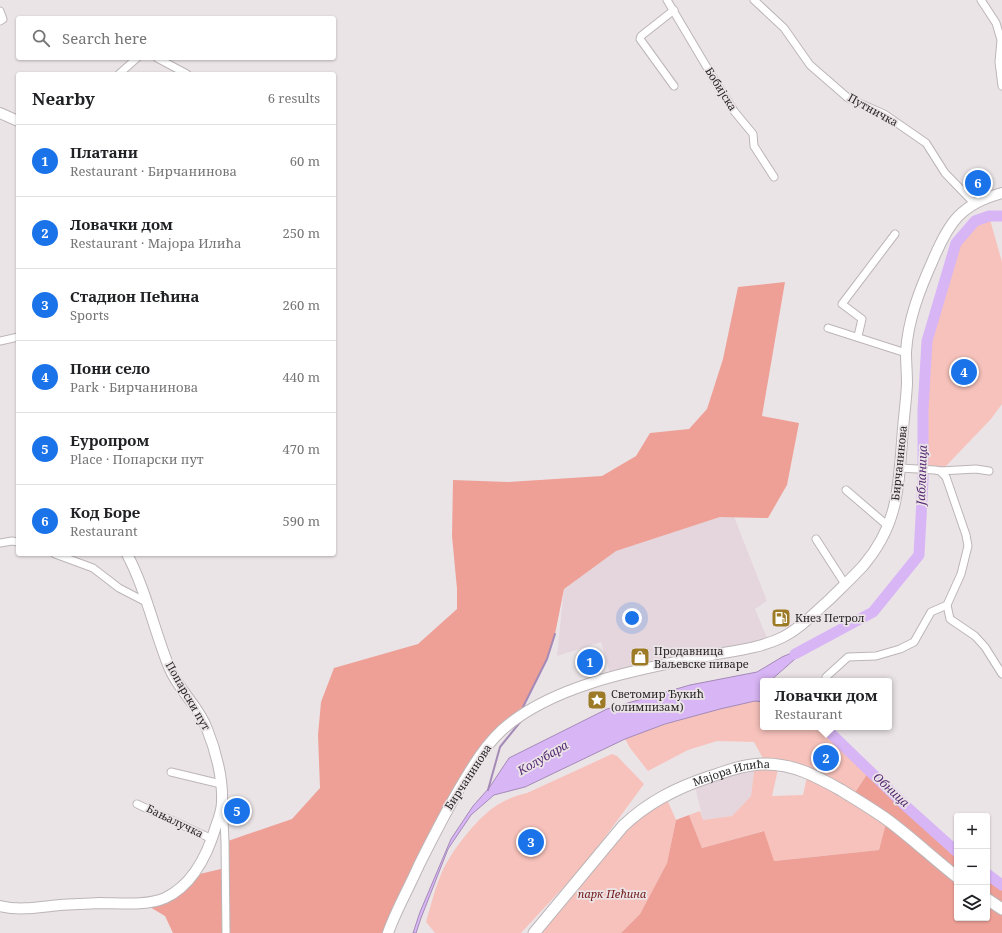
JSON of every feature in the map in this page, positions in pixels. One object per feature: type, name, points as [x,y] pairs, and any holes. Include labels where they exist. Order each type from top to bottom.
[{"type":"main road","points":[[0,113],[16,120]]},
{"type":"main road","points":[[971,206],[1002,193]]},
{"type":"main road","name":"Бирчанинова","points":[[388,933],[434,834],[456,794],[485,749],[503,729],[534,707],[560,695],[599,681],[704,656],[760,645],[776,640],[791,632],[803,623],[866,562],[879,544],[888,526],[897,497],[907,384],[906,353],[912,317],[927,273],[940,242],[949,227],[971,206]]},
{"type":"main road","name":"Попарски пут","points":[[0,906],[30,908],[69,904],[143,903],[159,900],[177,890],[191,876],[202,861],[212,839],[221,810],[221,784],[216,758],[207,728],[198,711],[172,673],[138,575],[128,556]]},
{"type":"main road","name":"Мајора Илића","points":[[534,933],[623,826],[639,811],[665,795],[686,785],[755,764],[788,766],[815,775],[888,820],[954,875]]},
{"type":"main road","points":[[990,901],[1002,909]]},
{"type":"street","name":"Бобијска","points":[[667,0],[718,87],[752,134],[754,146],[774,177]]},
{"type":"street","name":"Путничка","points":[[754,0],[784,28],[810,65],[848,98],[884,114],[926,143],[945,173],[971,206]]},
{"type":"street","points":[[981,0],[996,23],[1001,40],[999,62],[1002,86]]},
{"type":"street","points":[[674,10],[641,36],[640,40],[674,86]]},
{"type":"street","points":[[0,12],[3,19],[0,21]]},
{"type":"street","points":[[121,72],[135,60]]},
{"type":"street","points":[[161,60],[183,72]]},
{"type":"street","points":[[858,336],[862,318],[842,304],[895,234]]},
{"type":"street","points":[[828,328],[858,336],[906,353]]},
{"type":"street","points":[[0,341],[16,338]]},
{"type":"street","points":[[900,468],[938,471],[976,468],[989,471]]},
{"type":"street","points":[[938,471],[946,477],[966,535],[968,546],[960,574],[947,605],[950,619],[975,636],[985,646],[1002,674]]},
{"type":"street","points":[[846,490],[888,526]]},
{"type":"street","points":[[816,539],[845,584]]},
{"type":"street","points":[[0,543],[16,542]]},
{"type":"street","points":[[60,556],[93,568],[119,588],[148,603]]},
{"type":"street","points":[[826,678],[848,657],[876,656],[900,649],[914,642],[931,612],[947,605]]},
{"type":"street","points":[[171,772],[221,784]]},
{"type":"street","name":"Бањалучка","points":[[137,804],[212,839]]},
{"type":"street","points":[[221,810],[224,819],[225,842],[226,933]]},
{"type":"shaded area","points":[[785,282],[762,416],[799,423],[787,485],[768,518],[720,517],[616,551],[564,589],[555,634],[547,659],[523,707],[525,712],[485,749],[388,933],[173,933],[165,916],[143,903],[152,902],[191,876],[225,868],[225,842],[292,819],[320,788],[318,735],[321,702],[334,668],[418,644],[457,609],[457,589],[452,536],[453,480],[508,482],[602,476],[636,456],[650,433],[689,429],[707,409],[723,359],[738,287]]},
{"type":"shaded area","points":[[733,514],[767,601],[755,609],[768,640],[610,674],[601,642],[557,656],[564,589],[615,551]]},
{"type":"shaded area","points":[[755,764],[751,796],[732,816],[703,820],[694,782]]},
{"type":"shaded area","points":[[870,770],[908,808],[954,849],[954,921],[990,921],[990,876],[1002,885],[1002,933],[621,933],[640,914],[667,863],[676,820],[689,815],[702,848],[764,831],[774,861],[879,850],[887,820],[852,797]]},
{"type":"green space","points":[[989,216],[1002,262],[1002,404],[991,419],[945,467],[922,465],[923,410],[927,341],[956,243],[975,221]]},
{"type":"green space","points":[[755,701],[760,702],[760,730],[828,730],[870,770],[852,797],[888,820],[879,850],[773,861],[763,831],[702,848],[689,815],[700,811],[703,820],[732,816],[751,796],[755,764],[766,764],[754,742],[717,741],[688,750],[648,771],[625,739],[666,724]],"holes":[[[779,765],[808,772],[803,795],[772,796]]]},
{"type":"green space","points":[[612,754],[617,756],[644,784],[586,863],[521,933],[435,933],[426,922],[440,878],[446,864],[456,848],[482,817],[497,805],[507,800],[527,793]]},
{"type":"green space","name":"парк Пећина","points":[[665,795],[676,820],[667,863],[640,914],[621,933],[535,933],[633,815]]},
{"type":"water","name":"Колубара","points":[[812,644],[773,678],[760,678],[760,702],[755,701],[720,709],[665,724],[625,739],[525,787],[494,795],[471,815],[448,849],[416,933],[413,933],[420,912],[451,839],[473,806],[489,788],[509,758],[607,709],[690,685],[757,672],[782,657]]},
{"type":"waterway","name":"Јабланица","points":[[795,654],[873,612],[919,555],[923,480],[923,410],[927,341],[956,243],[975,221],[989,216],[1002,216]]},
{"type":"waterway","points":[[524,709],[523,707],[547,659],[555,634]]},
{"type":"waterway","points":[[488,790],[500,747],[521,721]]},
{"type":"waterway","name":"Обница","points":[[827,730],[908,808],[954,849]]},
{"type":"waterway","name":"Обница","points":[[990,876],[1002,885]]},
{"type":"place","name":"Код Боре","points":[[978,183]]},
{"type":"place","name":"Пони село","points":[[964,372]]},
{"type":"place","name":"Кнез Петрол","points":[[781,618]]},
{"type":"place","name":"Продавница Ваљевске пиваре","points":[[640,657]]},
{"type":"place","name":"Платани","points":[[590,662]]},
{"type":"place","name":"Светомир Ђукић (олимпизам)","points":[[597,700]]},
{"type":"place","name":"Ловачки дом","points":[[826,758]]},
{"type":"place","name":"Еуропром","points":[[237,811]]},
{"type":"place","name":"Стадион Пећина","points":[[531,842]]}]
